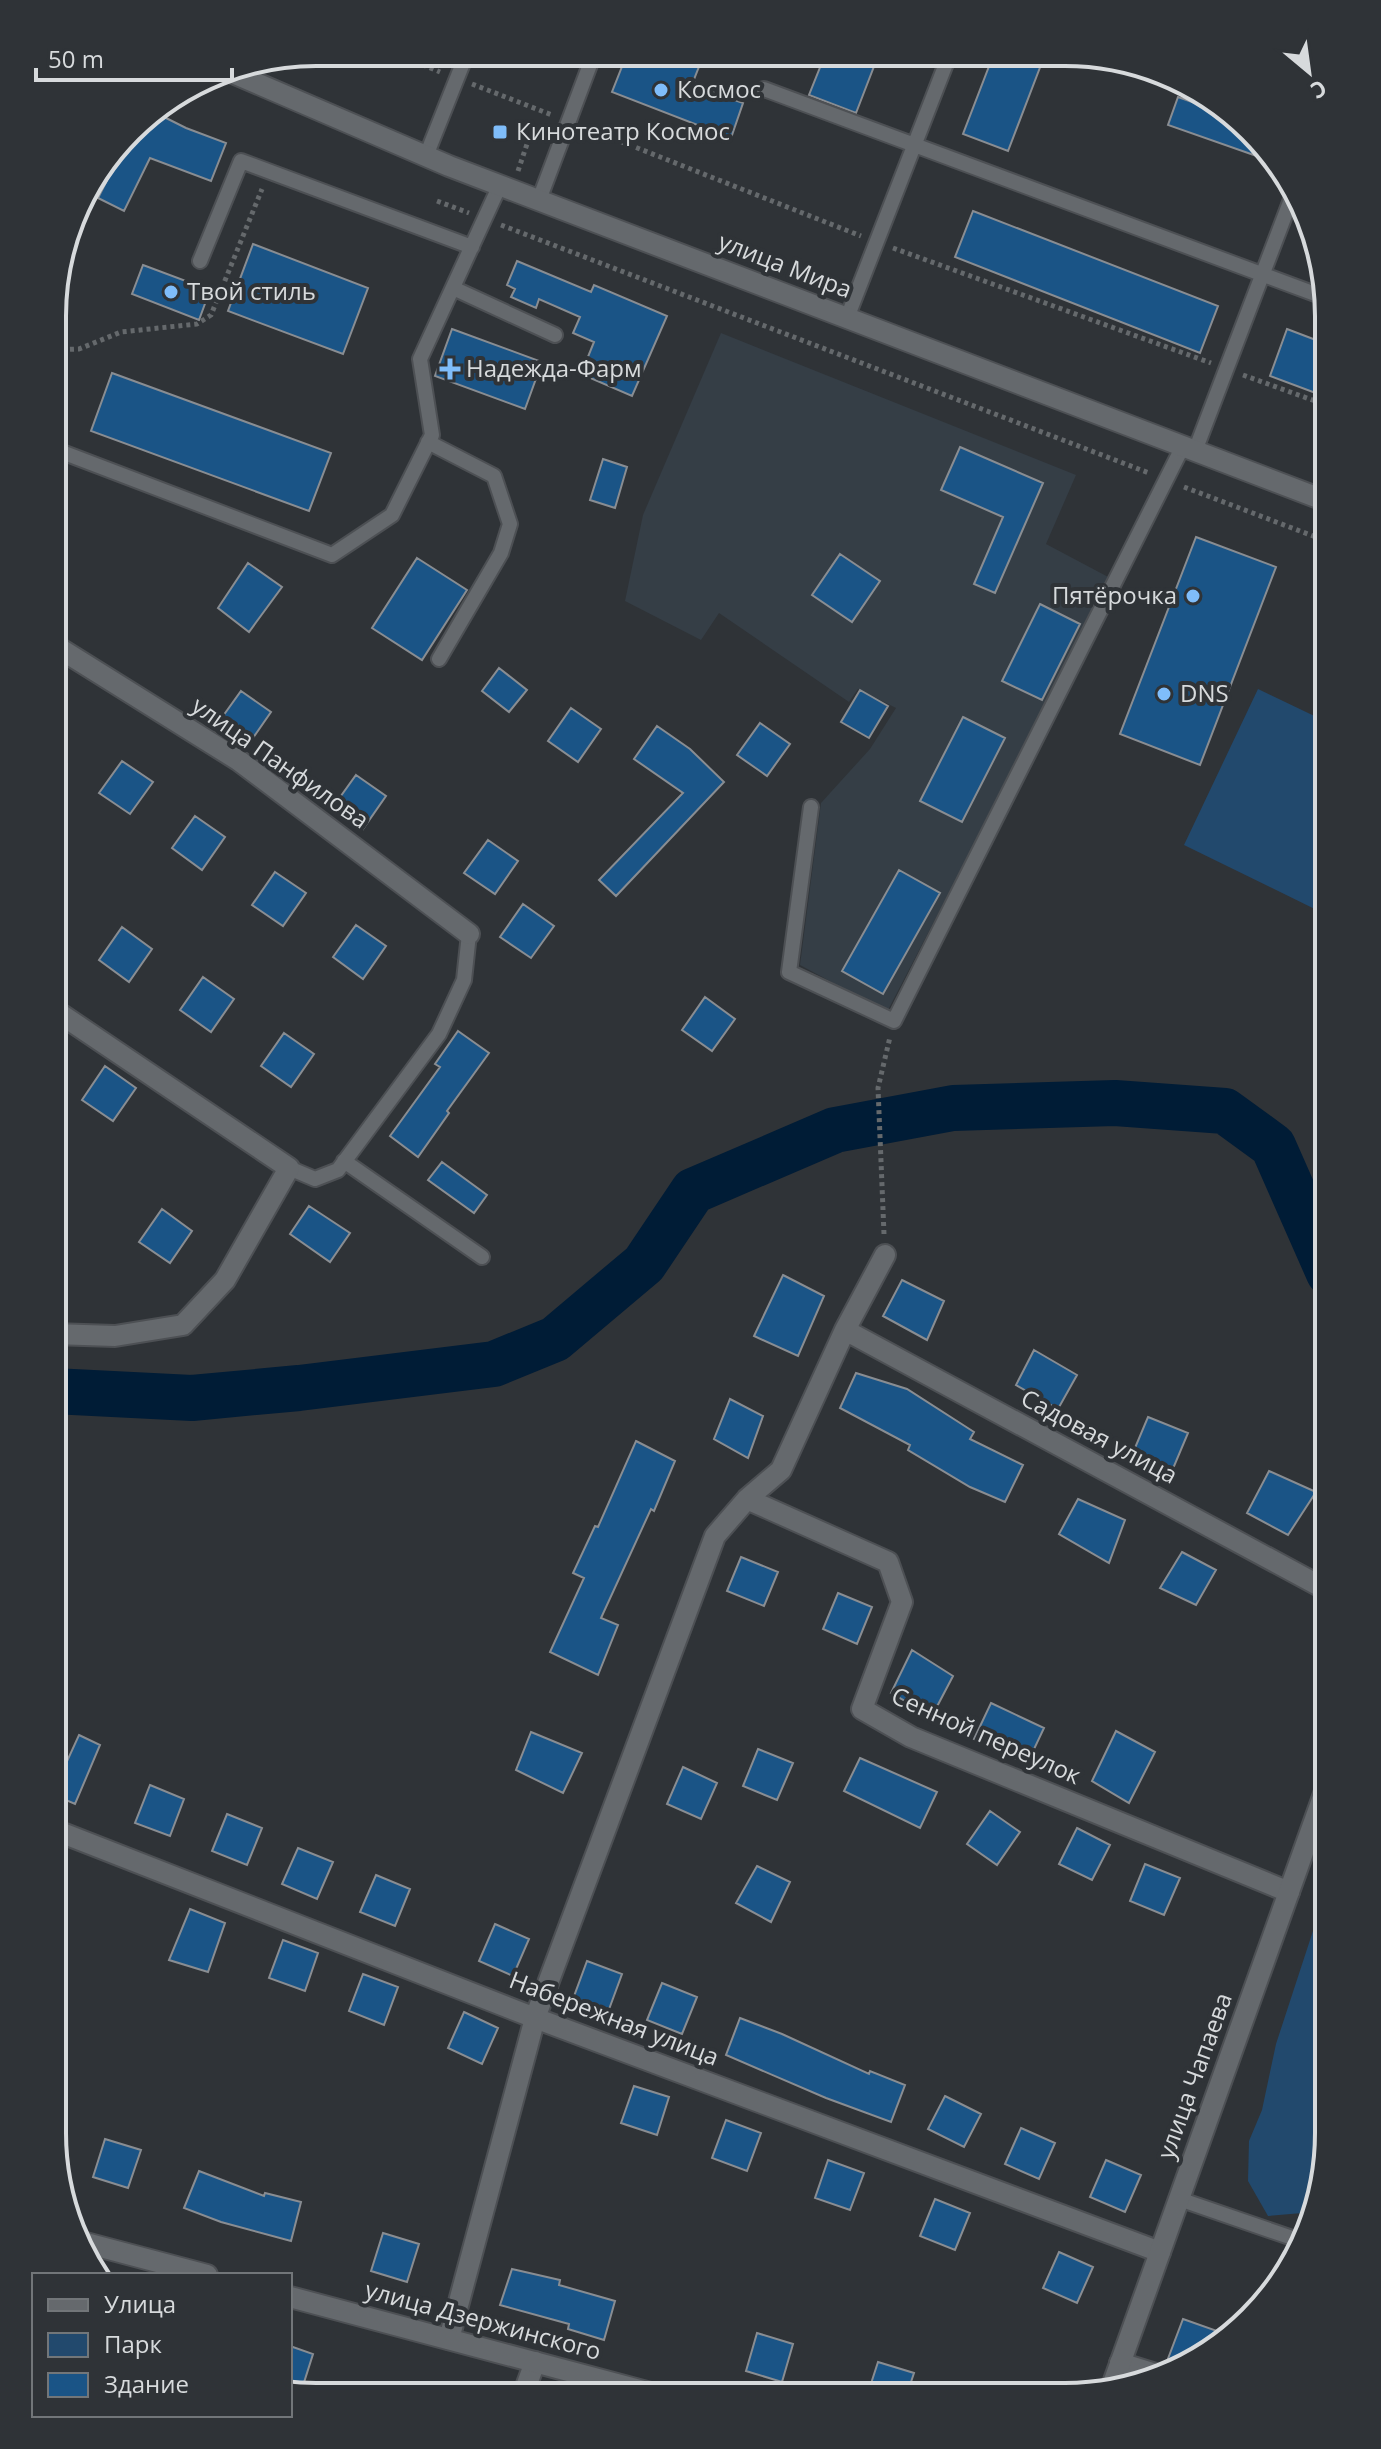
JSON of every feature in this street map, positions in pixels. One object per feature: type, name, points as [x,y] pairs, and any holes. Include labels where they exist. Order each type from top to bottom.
[{"type":"street","name":"улица Мира","points":[[243,77],[500,185],[1315,497]]},
{"type":"street","name":"улица Панфилова","points":[[66,652],[238,760],[469,934]]},
{"type":"street","points":[[66,1018],[289,1168],[225,1280],[183,1325],[115,1336],[66,1334]]},
{"type":"street","points":[[449,2339],[535,2018],[715,1536],[747,1499],[781,1470],[845,1330],[885,1255]]},
{"type":"street","name":"Садовая улица","points":[[845,1330],[1314,1583]]},
{"type":"street","name":"Сенной переулок","points":[[747,1499],[888,1562],[902,1602],[862,1709],[911,1737],[1289,1892]]},
{"type":"street","name":"улица Чапаева","points":[[1115,2377],[1314,1821]]},
{"type":"street","name":"Набережная улица","points":[[66,1834],[535,2018],[1160,2252]]},
{"type":"street","points":[[92,2245],[199,2273]]},
{"type":"street","name":"улица Дзержинского","points":[[292,2298],[613,2383]]},
{"type":"street","points":[[527,2383],[535,2362]]},
{"type":"street","points":[[1120,2363],[1144,2370]]},
{"type":"lane","points":[[847,318],[945,66]]},
{"type":"lane","points":[[426,156],[461,67]]},
{"type":"lane","points":[[539,200],[589,67]]},
{"type":"lane","points":[[764,89],[1313,293]]},
{"type":"lane","points":[[200,261],[241,161],[472,247]]},
{"type":"lane","points":[[66,454],[332,555],[392,515],[432,435],[420,359],[500,185]]},
{"type":"lane","points":[[811,807],[789,972],[894,1021],[1166,480],[1189,448],[1226,369],[1289,205]]},
{"type":"lane","points":[[453,288],[555,335]]},
{"type":"lane","points":[[428,442],[494,476],[510,524],[501,553],[439,659]]},
{"type":"lane","points":[[289,1168],[315,1179],[338,1170],[439,1034],[464,980],[469,934]]},
{"type":"lane","points":[[344,1161],[482,1257]]},
{"type":"lane","points":[[1179,2199],[1292,2238]]},
{"type":"path","points":[[429,67],[876,242],[1315,401]]},
{"type":"path","points":[[66,350],[79,349],[121,332],[197,324],[211,315],[270,171]]},
{"type":"path","points":[[437,201],[1315,537]]},
{"type":"path","points":[[885,1255],[878,1088],[894,1021]]},
{"type":"shaded area","points":[[721,333],[1076,475],[1046,544],[1112,579],[887,1012],[800,965],[821,803],[870,749],[896,708],[858,689],[849,702],[719,613],[701,640],[625,601],[643,515]]},
{"type":"green space","points":[[1258,689],[1315,716],[1315,909],[1184,845]]},
{"type":"green space","points":[[1314,1927],[1314,2150],[1310,2182],[1301,2213],[1268,2216],[1248,2181],[1249,2141],[1262,2110],[1276,2044]]},
{"type":"building","name":"Космос","points":[[699,66],[693,82],[743,103],[731,138],[612,92],[622,67]]},
{"type":"building","points":[[820,66],[874,66],[856,113],[809,95]]},
{"type":"building","points":[[989,66],[1041,66],[1008,151],[963,134]]},
{"type":"building","points":[[1178,97],[1204,108],[1230,128],[1257,156],[1168,125]]},
{"type":"building","points":[[165,117],[226,143],[211,181],[150,158],[124,211],[98,198],[110,174],[128,151]]},
{"type":"building","points":[[973,211],[1218,306],[1200,353],[955,257]]},
{"type":"building","points":[[253,244],[368,288],[343,354],[228,311]]},
{"type":"building","points":[[517,261],[591,292],[594,285],[667,316],[632,396],[581,374],[594,342],[573,333],[580,317],[539,299],[536,308],[511,297],[515,289],[507,285]]},
{"type":"building","name":"Твой стиль","points":[[143,265],[210,290],[199,320],[132,294]]},
{"type":"building","points":[[452,329],[542,362],[525,409],[435,376]]},
{"type":"building","points":[[1287,329],[1315,340],[1315,393],[1270,376]]},
{"type":"building","points":[[112,373],[331,453],[309,511],[91,431]]},
{"type":"building","points":[[960,447],[1043,483],[995,593],[974,584],[1003,517],[941,490]]},
{"type":"building","points":[[603,459],[627,467],[615,508],[590,500]]},
{"type":"building","points":[[1196,537],[1276,567],[1200,765],[1120,734]]},
{"type":"building","points":[[840,554],[880,581],[852,622],[812,595]]},
{"type":"building","points":[[417,558],[467,590],[422,660],[372,628]]},
{"type":"building","points":[[248,563],[282,587],[249,632],[218,608]]},
{"type":"building","points":[[1040,604],[1080,624],[1042,700],[1002,681]]},
{"type":"building","points":[[499,668],[527,690],[509,712],[482,691]]},
{"type":"building","points":[[860,690],[888,706],[869,738],[841,722]]},
{"type":"building","points":[[241,691],[271,712],[248,745],[218,723]]},
{"type":"building","points":[[571,708],[601,729],[578,762],[548,741]]},
{"type":"building","points":[[963,717],[1005,738],[962,822],[920,801]]},
{"type":"building","points":[[760,723],[790,744],[767,776],[737,755]]},
{"type":"building","points":[[657,726],[690,749],[724,782],[616,896],[599,880],[683,793],[634,759]]},
{"type":"building","points":[[122,761],[153,782],[130,814],[99,793]]},
{"type":"building","points":[[356,775],[386,796],[363,829],[333,807]]},
{"type":"building","points":[[195,816],[225,837],[202,870],[172,848]]},
{"type":"building","points":[[488,840],[518,861],[495,894],[464,873]]},
{"type":"building","points":[[899,870],[940,893],[883,994],[842,971]]},
{"type":"building","points":[[275,872],[306,893],[283,926],[252,905]]},
{"type":"building","points":[[523,904],[554,926],[531,958],[500,937]]},
{"type":"building","points":[[356,925],[386,946],[363,979],[333,957]]},
{"type":"building","points":[[122,927],[152,949],[129,982],[99,960]]},
{"type":"building","points":[[203,977],[234,999],[211,1032],[180,1010]]},
{"type":"building","points":[[705,997],[735,1019],[712,1051],[682,1030]]},
{"type":"building","points":[[458,1031],[489,1053],[418,1157],[390,1136],[440,1067],[435,1064]]},
{"type":"building","points":[[284,1033],[314,1054],[291,1087],[261,1066]]},
{"type":"building","points":[[105,1066],[136,1088],[113,1121],[82,1100]]},
{"type":"building","points":[[442,1162],[487,1195],[474,1213],[428,1180]]},
{"type":"building","points":[[309,1206],[350,1233],[330,1262],[290,1234]]},
{"type":"building","points":[[162,1209],[192,1231],[170,1263],[139,1242]]},
{"type":"building","points":[[783,1275],[824,1296],[798,1356],[754,1336]]},
{"type":"building","points":[[902,1280],[944,1301],[927,1340],[883,1316]]},
{"type":"building","points":[[1034,1350],[1077,1375],[1058,1409],[1016,1385]]},
{"type":"building","points":[[856,1373],[907,1389],[974,1432],[970,1439],[1023,1465],[1005,1502],[970,1487],[908,1450],[910,1445],[840,1408]]},
{"type":"building","points":[[730,1399],[763,1416],[748,1458],[714,1439]]},
{"type":"building","points":[[1148,1417],[1188,1433],[1172,1471],[1132,1455]]},
{"type":"building","points":[[636,1441],[675,1461],[601,1618],[618,1625],[598,1675],[550,1652],[584,1578],[573,1573],[595,1526],[598,1527]]},
{"type":"building","points":[[1269,1471],[1314,1491],[1288,1535],[1247,1513]]},
{"type":"building","points":[[1078,1499],[1125,1520],[1109,1563],[1059,1534]]},
{"type":"building","points":[[1182,1552],[1216,1570],[1196,1605],[1160,1588]]},
{"type":"building","points":[[741,1557],[778,1572],[764,1606],[727,1591]]},
{"type":"building","points":[[838,1593],[872,1607],[857,1644],[823,1629]]},
{"type":"building","points":[[912,1650],[953,1676],[932,1716],[891,1693]]},
{"type":"building","points":[[991,1703],[1044,1728],[1027,1764],[974,1739]]},
{"type":"building","points":[[1116,1731],[1155,1752],[1129,1803],[1092,1781]]},
{"type":"building","points":[[531,1732],[582,1753],[563,1793],[516,1770]]},
{"type":"building","points":[[79,1735],[100,1745],[75,1804],[66,1800],[66,1763]]},
{"type":"building","points":[[758,1749],[793,1763],[777,1800],[743,1786]]},
{"type":"building","points":[[860,1758],[937,1792],[920,1828],[844,1791]]},
{"type":"building","points":[[683,1767],[717,1783],[701,1819],[667,1804]]},
{"type":"building","points":[[150,1785],[184,1799],[170,1836],[135,1823]]},
{"type":"building","points":[[990,1811],[1020,1832],[997,1865],[967,1844]]},
{"type":"building","points":[[227,1814],[262,1828],[247,1865],[212,1851]]},
{"type":"building","points":[[1077,1828],[1110,1845],[1092,1880],[1059,1864]]},
{"type":"building","points":[[298,1848],[333,1862],[317,1899],[282,1884]]},
{"type":"building","points":[[1145,1864],[1180,1878],[1164,1915],[1130,1901]]},
{"type":"building","points":[[757,1866],[790,1882],[771,1922],[736,1903]]},
{"type":"building","points":[[376,1875],[410,1889],[395,1926],[360,1912]]},
{"type":"building","points":[[190,1909],[225,1923],[208,1972],[169,1960]]},
{"type":"building","points":[[495,1924],[529,1939],[513,1976],[479,1961]]},
{"type":"building","points":[[283,1940],[318,1953],[305,1991],[269,1978]]},
{"type":"building","points":[[587,1961],[622,1974],[608,2012],[573,1999]]},
{"type":"building","points":[[363,1974],[398,1987],[384,2025],[349,2011]]},
{"type":"building","points":[[662,1983],[697,1997],[682,2034],[647,2020]]},
{"type":"building","points":[[464,2012],[498,2028],[482,2064],[448,2048]]},
{"type":"building","points":[[740,2018],[869,2074],[870,2071],[905,2085],[891,2122],[726,2055]]},
{"type":"building","points":[[634,2086],[669,2097],[657,2135],[621,2123]]},
{"type":"building","points":[[945,2096],[981,2114],[964,2147],[928,2129]]},
{"type":"building","points":[[726,2120],[761,2133],[747,2171],[712,2158]]},
{"type":"building","points":[[1021,2128],[1055,2143],[1039,2179],[1005,2164]]},
{"type":"building","points":[[105,2139],[141,2150],[128,2188],[93,2177]]},
{"type":"building","points":[[828,2160],[864,2173],[850,2210],[815,2198]]},
{"type":"building","points":[[1106,2160],[1141,2175],[1125,2212],[1090,2197]]},
{"type":"building","points":[[199,2171],[264,2196],[265,2193],[301,2202],[291,2241],[221,2222],[184,2208]]},
{"type":"building","points":[[935,2199],[970,2213],[955,2250],[920,2236]]},
{"type":"building","points":[[383,2233],[419,2244],[407,2282],[371,2271]]},
{"type":"building","points":[[1059,2252],[1093,2267],[1077,2303],[1043,2288]]},
{"type":"building","points":[[512,2269],[560,2280],[559,2285],[615,2301],[604,2340],[568,2329],[569,2324],[500,2305]]},
{"type":"building","points":[[1183,2319],[1217,2331],[1204,2341],[1167,2361]]},
{"type":"building","points":[[757,2333],[793,2344],[782,2382],[746,2371]]},
{"type":"building","points":[[292,2347],[313,2354],[304,2382],[292,2382]]},
{"type":"building","points":[[878,2362],[914,2373],[911,2383],[871,2383]]},
{"type":"waterway","points":[[66,1392],[192,1398],[494,1364],[555,1339],[644,1264],[693,1191],[835,1130],[953,1108],[1115,1103],[1225,1111],[1273,1146],[1314,1240]]},
{"type":"place","name":"Космос","points":[[661,90]]},
{"type":"place","name":"Кинотеатр Космос","points":[[500,132]]},
{"type":"place","name":"Твой стиль","points":[[171,292]]},
{"type":"place","name":"Надежда-Фарм","points":[[450,369]]},
{"type":"place","name":"Пятёрочка","points":[[1193,596]]},
{"type":"place","name":"DNS","points":[[1164,694]]}]
